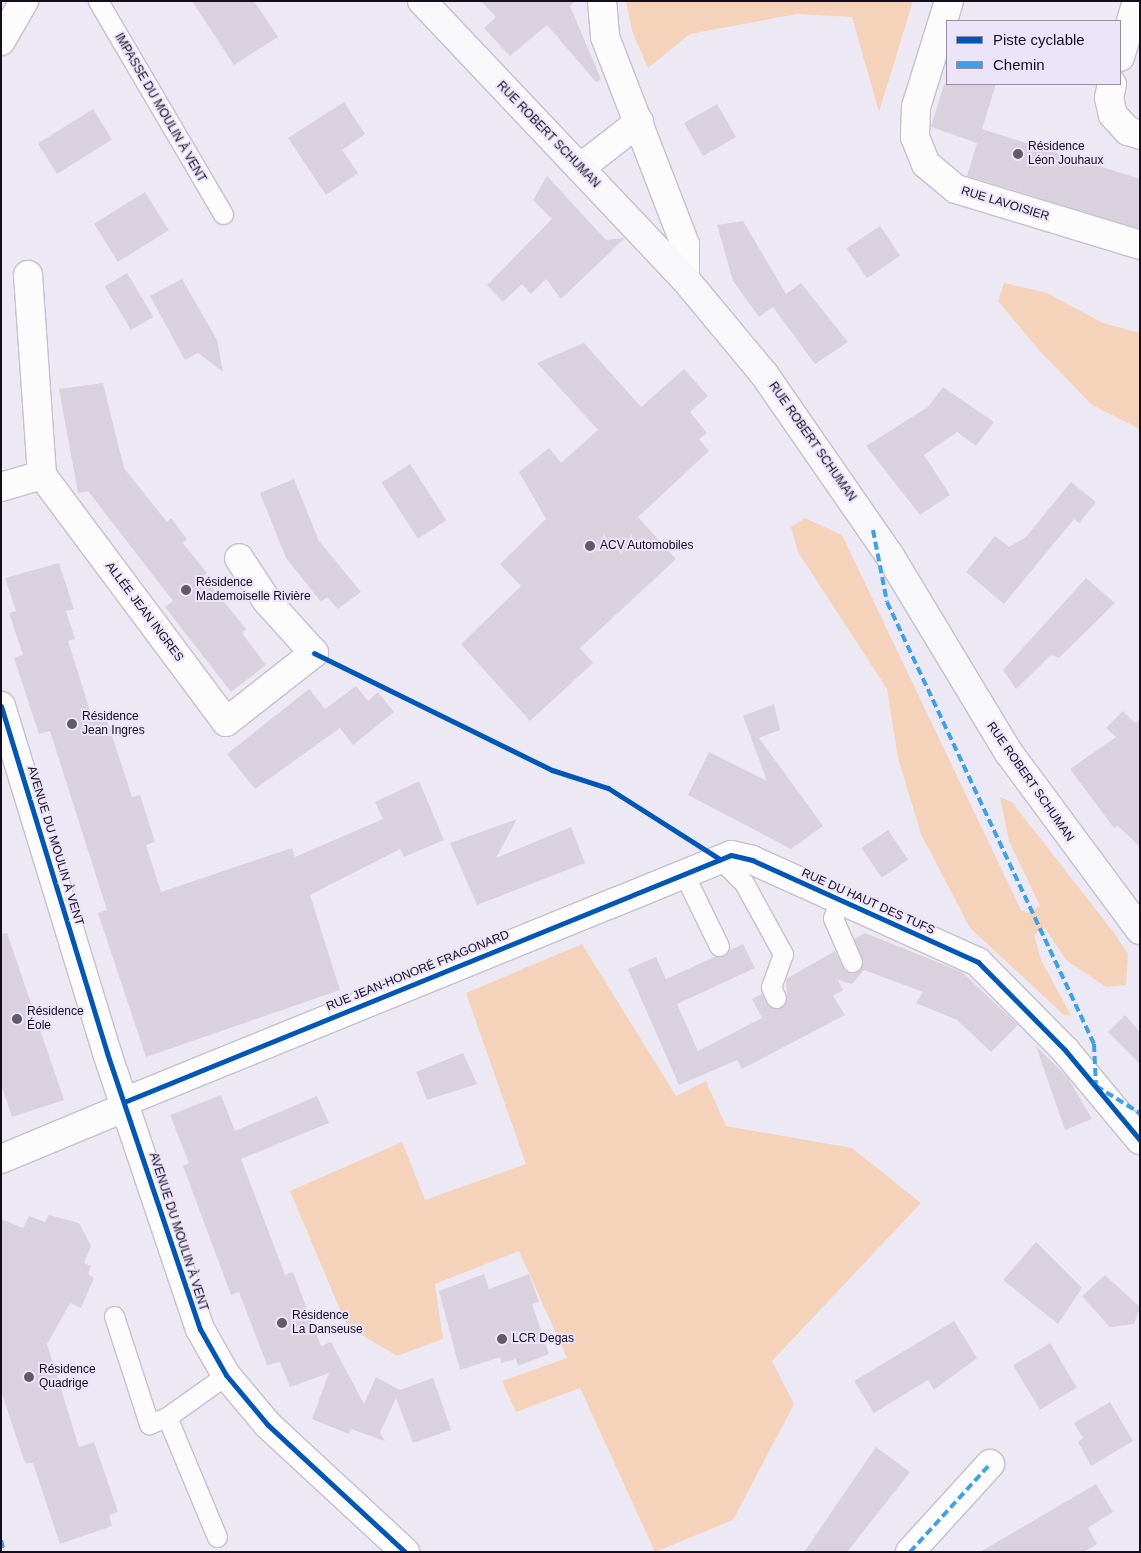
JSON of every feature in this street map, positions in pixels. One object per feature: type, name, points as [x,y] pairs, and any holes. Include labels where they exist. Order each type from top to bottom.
[{"type":"main road","name":"RUE ROBERT SCHUMAN","points":[[422,1],[685,279],[795,415],[890,556],[999,739],[1140,930]]},
{"type":"street","points":[[1,41],[24,1]]},
{"type":"street","points":[[602,1],[605,38],[685,244],[685,279]]},
{"type":"street","name":"RUE LAVOISIER","points":[[949,1],[914,116],[915,137],[926,164],[956,189],[1140,245]]},
{"type":"street","points":[[1121,55],[1137,1]]},
{"type":"street","points":[[1112,85],[1109,98],[1113,115],[1128,131],[1140,135]]},
{"type":"street","points":[[580,168],[639,122]]},
{"type":"street","points":[[1,487],[42,475],[28,275]]},
{"type":"street","name":"ALLÉE JEAN INGRES","points":[[42,475],[226,722],[314,653],[267,600],[239,558]]},
{"type":"street","name":"AVENUE DU MOULIN À VENT","points":[[1,706],[125,1105],[192,1311],[226,1375],[268,1425],[405,1552]]},
{"type":"street","name":"RUE DU HAUT DES TUFS","points":[[720,859],[731,855],[752,860],[839,901],[978,962],[1096,1086],[1140,1140]]},
{"type":"street","name":"RUE JEAN-HONORÉ FRAGONARD","points":[[1,1159],[125,1105],[720,859]]},
{"type":"street","points":[[910,1552],[990,1464]]},
{"type":"lane","name":"IMPASSE DU MOULIN À VENT","points":[[98,1],[223,214]]},
{"type":"lane","points":[[720,859],[744,883],[782,954],[771,987],[776,998]]},
{"type":"lane","points":[[684,874],[718,946]]},
{"type":"lane","points":[[839,901],[833,918],[852,962]]},
{"type":"lane","points":[[114,1316],[149,1424],[167,1417],[226,1375]]},
{"type":"lane","points":[[167,1417],[217,1537]]},
{"type":"shaded area","points":[[626,1],[913,1],[879,112],[852,17],[797,14],[690,34],[648,68],[632,31]]},
{"type":"shaded area","points":[[1004,283],[1047,293],[1103,323],[1140,333],[1140,429],[1092,405],[1038,349],[998,301]]},
{"type":"shaded area","points":[[805,518],[842,535],[1021,910],[1028,913],[1040,906],[1009,841],[1000,797],[1012,802],[1115,934],[1128,954],[1126,985],[1106,987],[1066,960],[1045,928],[1034,935],[1041,960],[1071,1015],[1064,1015],[970,928],[921,834],[898,758],[887,689],[798,552],[791,527]]},
{"type":"shaded area","points":[[582,944],[676,1096],[706,1081],[726,1126],[852,1148],[921,1203],[772,1361],[794,1404],[733,1520],[655,1552],[580,1388],[516,1412],[502,1381],[567,1358],[519,1251],[435,1284],[443,1339],[397,1356],[347,1326],[290,1191],[402,1142],[425,1200],[526,1164],[466,993]]},
{"type":"building","points":[[192,1],[254,1],[278,37],[234,65]]},
{"type":"building","points":[[481,1],[576,1],[570,6],[601,79],[596,82],[547,25],[510,56],[484,28],[496,17]]},
{"type":"building","name":"Résidence Léon Jouhaux","points":[[944,84],[996,85],[982,129],[1140,179],[1140,229],[967,176],[977,143],[931,127]]},
{"type":"building","points":[[344,102],[365,134],[342,150],[358,173],[326,195],[288,138]]},
{"type":"building","points":[[717,104],[736,137],[703,156],[684,123]]},
{"type":"building","points":[[93,109],[112,140],[57,174],[38,143]]},
{"type":"building","points":[[547,176],[606,240],[625,238],[561,299],[546,279],[531,294],[522,284],[503,302],[487,285],[552,219],[533,200]]},
{"type":"building","points":[[145,192],[169,230],[118,262],[94,224]]},
{"type":"building","points":[[743,221],[786,294],[801,283],[848,342],[815,364],[773,307],[759,317],[733,281],[717,225]]},
{"type":"building","points":[[880,226],[900,256],[867,278],[847,248]]},
{"type":"building","points":[[127,273],[153,317],[131,330],[105,286]]},
{"type":"building","points":[[182,279],[217,340],[223,372],[198,353],[185,360],[150,296]]},
{"type":"building","name":"ACV Automobiles","points":[[584,343],[641,407],[684,369],[708,396],[690,412],[707,433],[699,439],[709,451],[638,517],[676,559],[580,648],[593,663],[530,721],[461,644],[521,586],[500,564],[546,519],[519,472],[549,448],[561,463],[598,430],[537,363]]},
{"type":"building","points":[[103,383],[124,468],[167,522],[171,518],[187,539],[183,543],[207,573],[203,576],[246,629],[242,633],[266,665],[231,692],[165,607],[173,601],[88,491],[78,493],[59,389]]},
{"type":"building","points":[[943,387],[994,422],[976,446],[957,432],[924,455],[950,495],[920,515],[866,446],[928,407]]},
{"type":"building","points":[[410,464],[446,520],[418,539],[381,483]]},
{"type":"building","points":[[294,479],[319,541],[361,592],[338,609],[327,597],[321,602],[286,558],[260,493]]},
{"type":"building","points":[[1071,482],[1096,502],[1079,523],[1074,519],[1004,604],[966,572],[995,536],[1009,547],[1026,537]]},
{"type":"building","points":[[59,563],[74,609],[66,611],[75,639],[68,641],[92,717],[105,714],[132,797],[140,795],[155,842],[146,845],[161,892],[292,848],[295,857],[383,819],[375,802],[419,781],[444,840],[404,857],[400,849],[310,895],[340,990],[146,1057],[98,913],[107,910],[50,731],[39,734],[14,658],[23,655],[9,613],[16,611],[5,578]]},
{"type":"building","points":[[1086,578],[1115,603],[1059,658],[1051,655],[1016,689],[1003,670]]},
{"type":"building","points":[[356,686],[368,701],[378,692],[394,712],[353,745],[340,728],[255,789],[227,754],[309,689],[325,709]]},
{"type":"building","points":[[774,704],[780,730],[759,738],[823,826],[791,849],[688,795],[709,752],[767,781],[743,716]]},
{"type":"building","points":[[1123,711],[1135,723],[1140,719],[1140,847],[1118,826],[1114,828],[1070,769],[1116,737],[1106,728]]},
{"type":"building","points":[[517,819],[496,858],[571,827],[585,863],[477,905],[450,843]]},
{"type":"building","points":[[888,830],[908,860],[882,878],[861,848]]},
{"type":"building","name":"Résidence Éole","points":[[7,933],[64,1100],[12,1117],[1,1084],[1,934]]},
{"type":"building","points":[[865,933],[962,972],[1018,1025],[991,1052],[957,1020],[916,1003],[923,992],[864,970],[852,984],[838,980],[843,990],[833,996],[845,1015],[742,1069],[737,1060],[679,1085],[628,969],[656,957],[666,979],[743,944],[755,968],[677,1004],[698,1051],[762,1018],[752,999],[762,994],[769,1007],[781,1008],[787,1000],[786,979],[835,951],[845,971],[857,972],[863,963],[854,939]]},
{"type":"building","points":[[1125,1015],[1140,1032],[1140,1064],[1108,1032]]},
{"type":"building","points":[[1036,1046],[1068,1078],[1092,1119],[1065,1130]]},
{"type":"building","points":[[463,1053],[477,1084],[427,1100],[416,1072]]},
{"type":"building","name":"Résidence La Danseuse","points":[[221,1095],[235,1131],[317,1096],[329,1123],[241,1159],[285,1275],[293,1272],[321,1346],[331,1342],[364,1404],[376,1377],[400,1390],[433,1378],[451,1430],[413,1443],[396,1398],[380,1433],[385,1441],[351,1429],[349,1434],[312,1419],[329,1373],[290,1387],[280,1362],[267,1365],[239,1292],[231,1295],[183,1166],[189,1163],[170,1115]]},
{"type":"building","name":"Résidence Quadrige","points":[[49,1215],[79,1223],[91,1246],[84,1263],[91,1266],[88,1274],[94,1278],[81,1308],[70,1303],[47,1344],[79,1447],[94,1442],[118,1512],[109,1515],[112,1526],[60,1544],[33,1463],[25,1463],[1,1391],[1,1219],[23,1228],[29,1216],[45,1222]]},
{"type":"building","points":[[1036,1242],[1082,1288],[1058,1324],[1003,1280]]},
{"type":"building","points":[[484,1274],[489,1289],[529,1274],[539,1302],[532,1304],[549,1354],[518,1366],[516,1359],[501,1363],[500,1357],[460,1370],[439,1291]]},
{"type":"building","points":[[1105,1275],[1140,1307],[1134,1324],[1110,1327],[1082,1296]]},
{"type":"building","points":[[954,1321],[977,1358],[934,1390],[928,1380],[874,1413],[854,1381]]},
{"type":"building","points":[[1050,1343],[1077,1388],[1040,1410],[1013,1365]]},
{"type":"building","points":[[1110,1402],[1133,1441],[1091,1466],[1078,1442],[1083,1438],[1074,1423]]},
{"type":"building","points":[[876,1447],[910,1472],[847,1552],[804,1552]]},
{"type":"building","points":[[1096,1484],[1113,1512],[1088,1528],[1097,1544],[1084,1552],[980,1552]]},
{"type":"marked path","points":[[873,530],[887,602],[1094,1044],[1096,1086],[1140,1113]]},
{"type":"marked path","points":[[910,1552],[990,1464]]},
{"type":"marked path","points":[[1,1540],[4,1552]]},
{"type":"cycle path","points":[[314,653],[552,770],[608,788],[720,859]]},
{"type":"cycle path","points":[[1,706],[107,1053],[200,1329],[226,1375],[268,1425],[405,1552]]},
{"type":"cycle path","points":[[124,1102],[731,855],[752,860],[978,962],[1065,1050],[1140,1140]]},
{"type":"place","name":"Résidence Léon Jouhaux","points":[[1018,154]]},
{"type":"place","name":"ACV Automobiles","points":[[590,546]]},
{"type":"place","name":"Résidence Mademoiselle Rivière","points":[[186,590]]},
{"type":"place","name":"Résidence Jean Ingres","points":[[72,724]]},
{"type":"place","name":"Résidence Éole","points":[[17,1019]]},
{"type":"place","name":"Résidence La Danseuse","points":[[282,1323]]},
{"type":"place","name":"LCR Degas","points":[[502,1339]]},
{"type":"place","name":"Résidence Quadrige","points":[[29,1377]]}]
